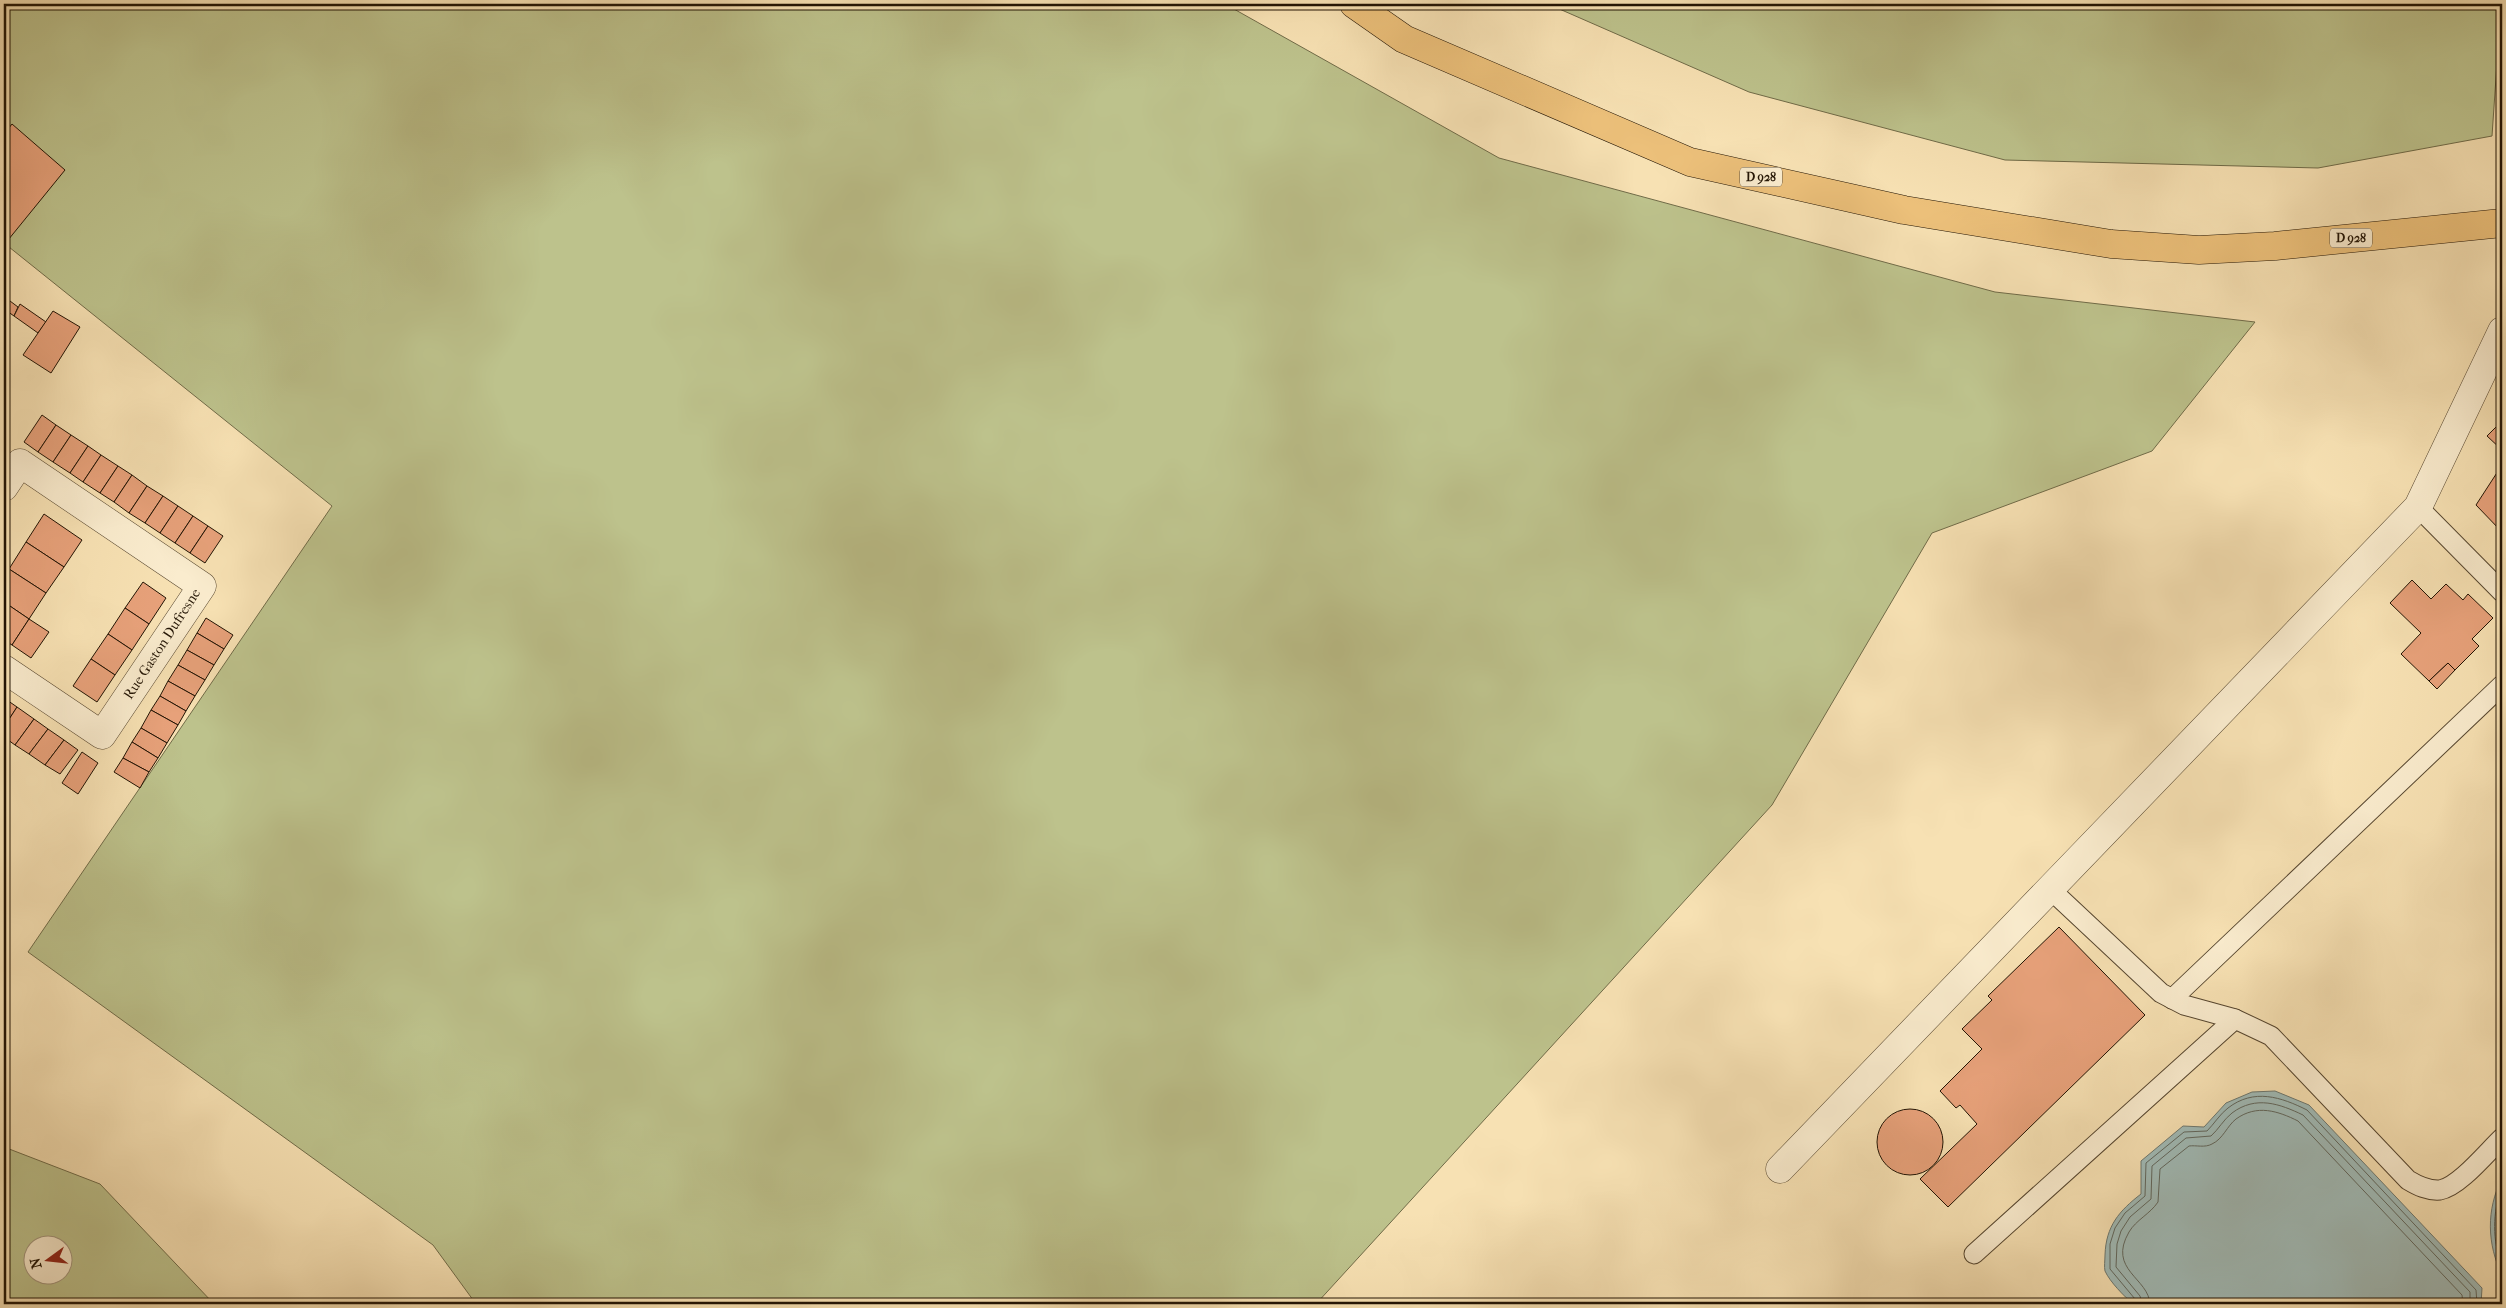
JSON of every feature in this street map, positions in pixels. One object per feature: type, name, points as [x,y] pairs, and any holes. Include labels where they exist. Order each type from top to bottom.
[{"type":"main road","name":"D 928","points":[[1354,4],[1404,39],[1690,162],[1904,210],[2111,244],[2199,250],[2294,244],[2502,223]]},
{"type":"street","points":[[1780,1169],[2418,506],[2502,331]]},
{"type":"street","name":"Rue Gaston Dufresne","points":[[4,487],[20,463],[202,586],[102,735],[4,669]]},
{"type":"lane","points":[[2418,506],[2502,592]]},
{"type":"lane","points":[[2172,999],[2502,685]]},
{"type":"lane","points":[[2050,889],[2161,993],[2184,1005],[2235,1019],[2271,1036],[2408,1180],[2422,1188],[2441,1190],[2459,1180],[2502,1138]]},
{"type":"lane","points":[[1974,1254],[2235,1019]]},
{"type":"green space","points":[[4,4],[1225,4],[1499,158],[1995,292],[2255,322],[2152,451],[1932,533],[1772,805],[1316,1304],[476,1304],[433,1245],[28,952],[332,506],[4,243]]},
{"type":"green space","points":[[1548,4],[2501,4],[2492,136],[2318,168],[2005,160],[1749,92]]},
{"type":"green space","points":[[4,1147],[100,1184],[214,1304],[4,1304]]},
{"type":"water","points":[[2275,1091],[2309,1105],[2482,1288],[2481,1304],[2133,1304],[2122,1293],[2110,1280],[2105,1271],[2106,1245],[2115,1220],[2141,1194],[2141,1161],[2183,1126],[2204,1127],[2226,1103],[2252,1092]]},
{"type":"water","points":[[2502,1178],[2502,1275],[2493,1251],[2490,1227],[2493,1202]]},
{"type":"building","points":[[12,124],[65,170],[4,245],[4,134]]},
{"type":"building","points":[[6,298],[18,307],[14,316],[4,309]]},
{"type":"building","points":[[20,304],[46,322],[38,333],[14,316]]},
{"type":"building","points":[[53,311],[80,327],[51,373],[23,355]]},
{"type":"building","points":[[42,415],[56,425],[38,452],[24,442]]},
{"type":"building","points":[[56,425],[71,435],[53,462],[38,452]]},
{"type":"building","points":[[2498,425],[2502,430],[2502,450],[2487,436]]},
{"type":"building","points":[[71,435],[88,446],[70,473],[53,462]]},
{"type":"building","points":[[88,446],[101,455],[83,482],[70,473]]},
{"type":"building","points":[[101,455],[118,466],[100,493],[83,482]]},
{"type":"building","points":[[2502,465],[2502,532],[2476,505]]},
{"type":"building","points":[[118,466],[132,475],[114,502],[100,493]]},
{"type":"building","points":[[132,475],[147,486],[129,513],[114,502]]},
{"type":"building","points":[[147,486],[163,496],[145,523],[129,513]]},
{"type":"building","points":[[163,496],[178,506],[160,533],[145,523]]},
{"type":"building","points":[[178,506],[193,516],[175,543],[160,533]]},
{"type":"building","points":[[44,514],[82,540],[64,567],[26,542]]},
{"type":"building","points":[[193,516],[208,526],[190,553],[175,543]]},
{"type":"building","points":[[208,526],[223,536],[205,563],[190,553]]},
{"type":"building","points":[[26,542],[64,567],[46,593],[9,569]]},
{"type":"building","points":[[9,569],[46,593],[29,619],[4,602],[4,576]]},
{"type":"building","points":[[2412,580],[2431,599],[2446,584],[2463,600],[2468,594],[2493,618],[2472,639],[2479,646],[2455,670],[2448,663],[2429,681],[2401,654],[2421,633],[2390,603]]},
{"type":"building","points":[[143,582],[166,598],[149,624],[125,608]]},
{"type":"building","points":[[4,602],[29,619],[12,645],[4,640]]},
{"type":"building","points":[[125,608],[149,624],[132,650],[108,634]]},
{"type":"building","points":[[206,618],[233,635],[224,649],[197,633]]},
{"type":"building","points":[[29,619],[49,632],[31,658],[12,645]]},
{"type":"building","points":[[197,633],[224,649],[214,665],[187,650]]},
{"type":"building","points":[[108,634],[132,650],[115,675],[91,659]]},
{"type":"building","points":[[187,650],[214,665],[205,680],[178,665]]},
{"type":"building","points":[[91,659],[115,675],[97,702],[73,686]]},
{"type":"building","points":[[2448,663],[2455,670],[2437,689],[2429,681]]},
{"type":"building","points":[[178,665],[205,680],[195,696],[168,681]]},
{"type":"building","points":[[168,681],[195,696],[186,711],[160,696]]},
{"type":"building","points":[[160,696],[186,711],[178,725],[151,710]]},
{"type":"building","points":[[4,698],[17,707],[4,727]]},
{"type":"building","points":[[17,707],[34,719],[15,745],[4,737],[4,727]]},
{"type":"building","points":[[151,710],[178,725],[167,743],[141,728]]},
{"type":"building","points":[[34,719],[48,729],[29,754],[15,745]]},
{"type":"building","points":[[141,728],[167,743],[158,758],[132,742]]},
{"type":"building","points":[[48,729],[64,740],[45,765],[29,754]]},
{"type":"building","points":[[64,740],[78,750],[60,774],[45,765]]},
{"type":"building","points":[[132,742],[158,758],[149,772],[123,758]]},
{"type":"building","points":[[82,752],[98,763],[78,794],[62,783]]},
{"type":"building","points":[[123,758],[149,772],[140,788],[114,772]]},
{"type":"building","points":[[2059,927],[2145,1015],[1948,1207],[1920,1179],[1977,1124],[1960,1105],[1956,1108],[1940,1091],[1982,1049],[1962,1029],[1992,1000],[1988,996]]},
{"type":"building","points":[[1910,1109],[1923,1112],[1933,1119],[1940,1129],[1943,1142],[1940,1155],[1933,1165],[1923,1172],[1910,1175],[1897,1172],[1887,1165],[1880,1155],[1877,1142],[1880,1129],[1887,1119],[1897,1112]]}]
